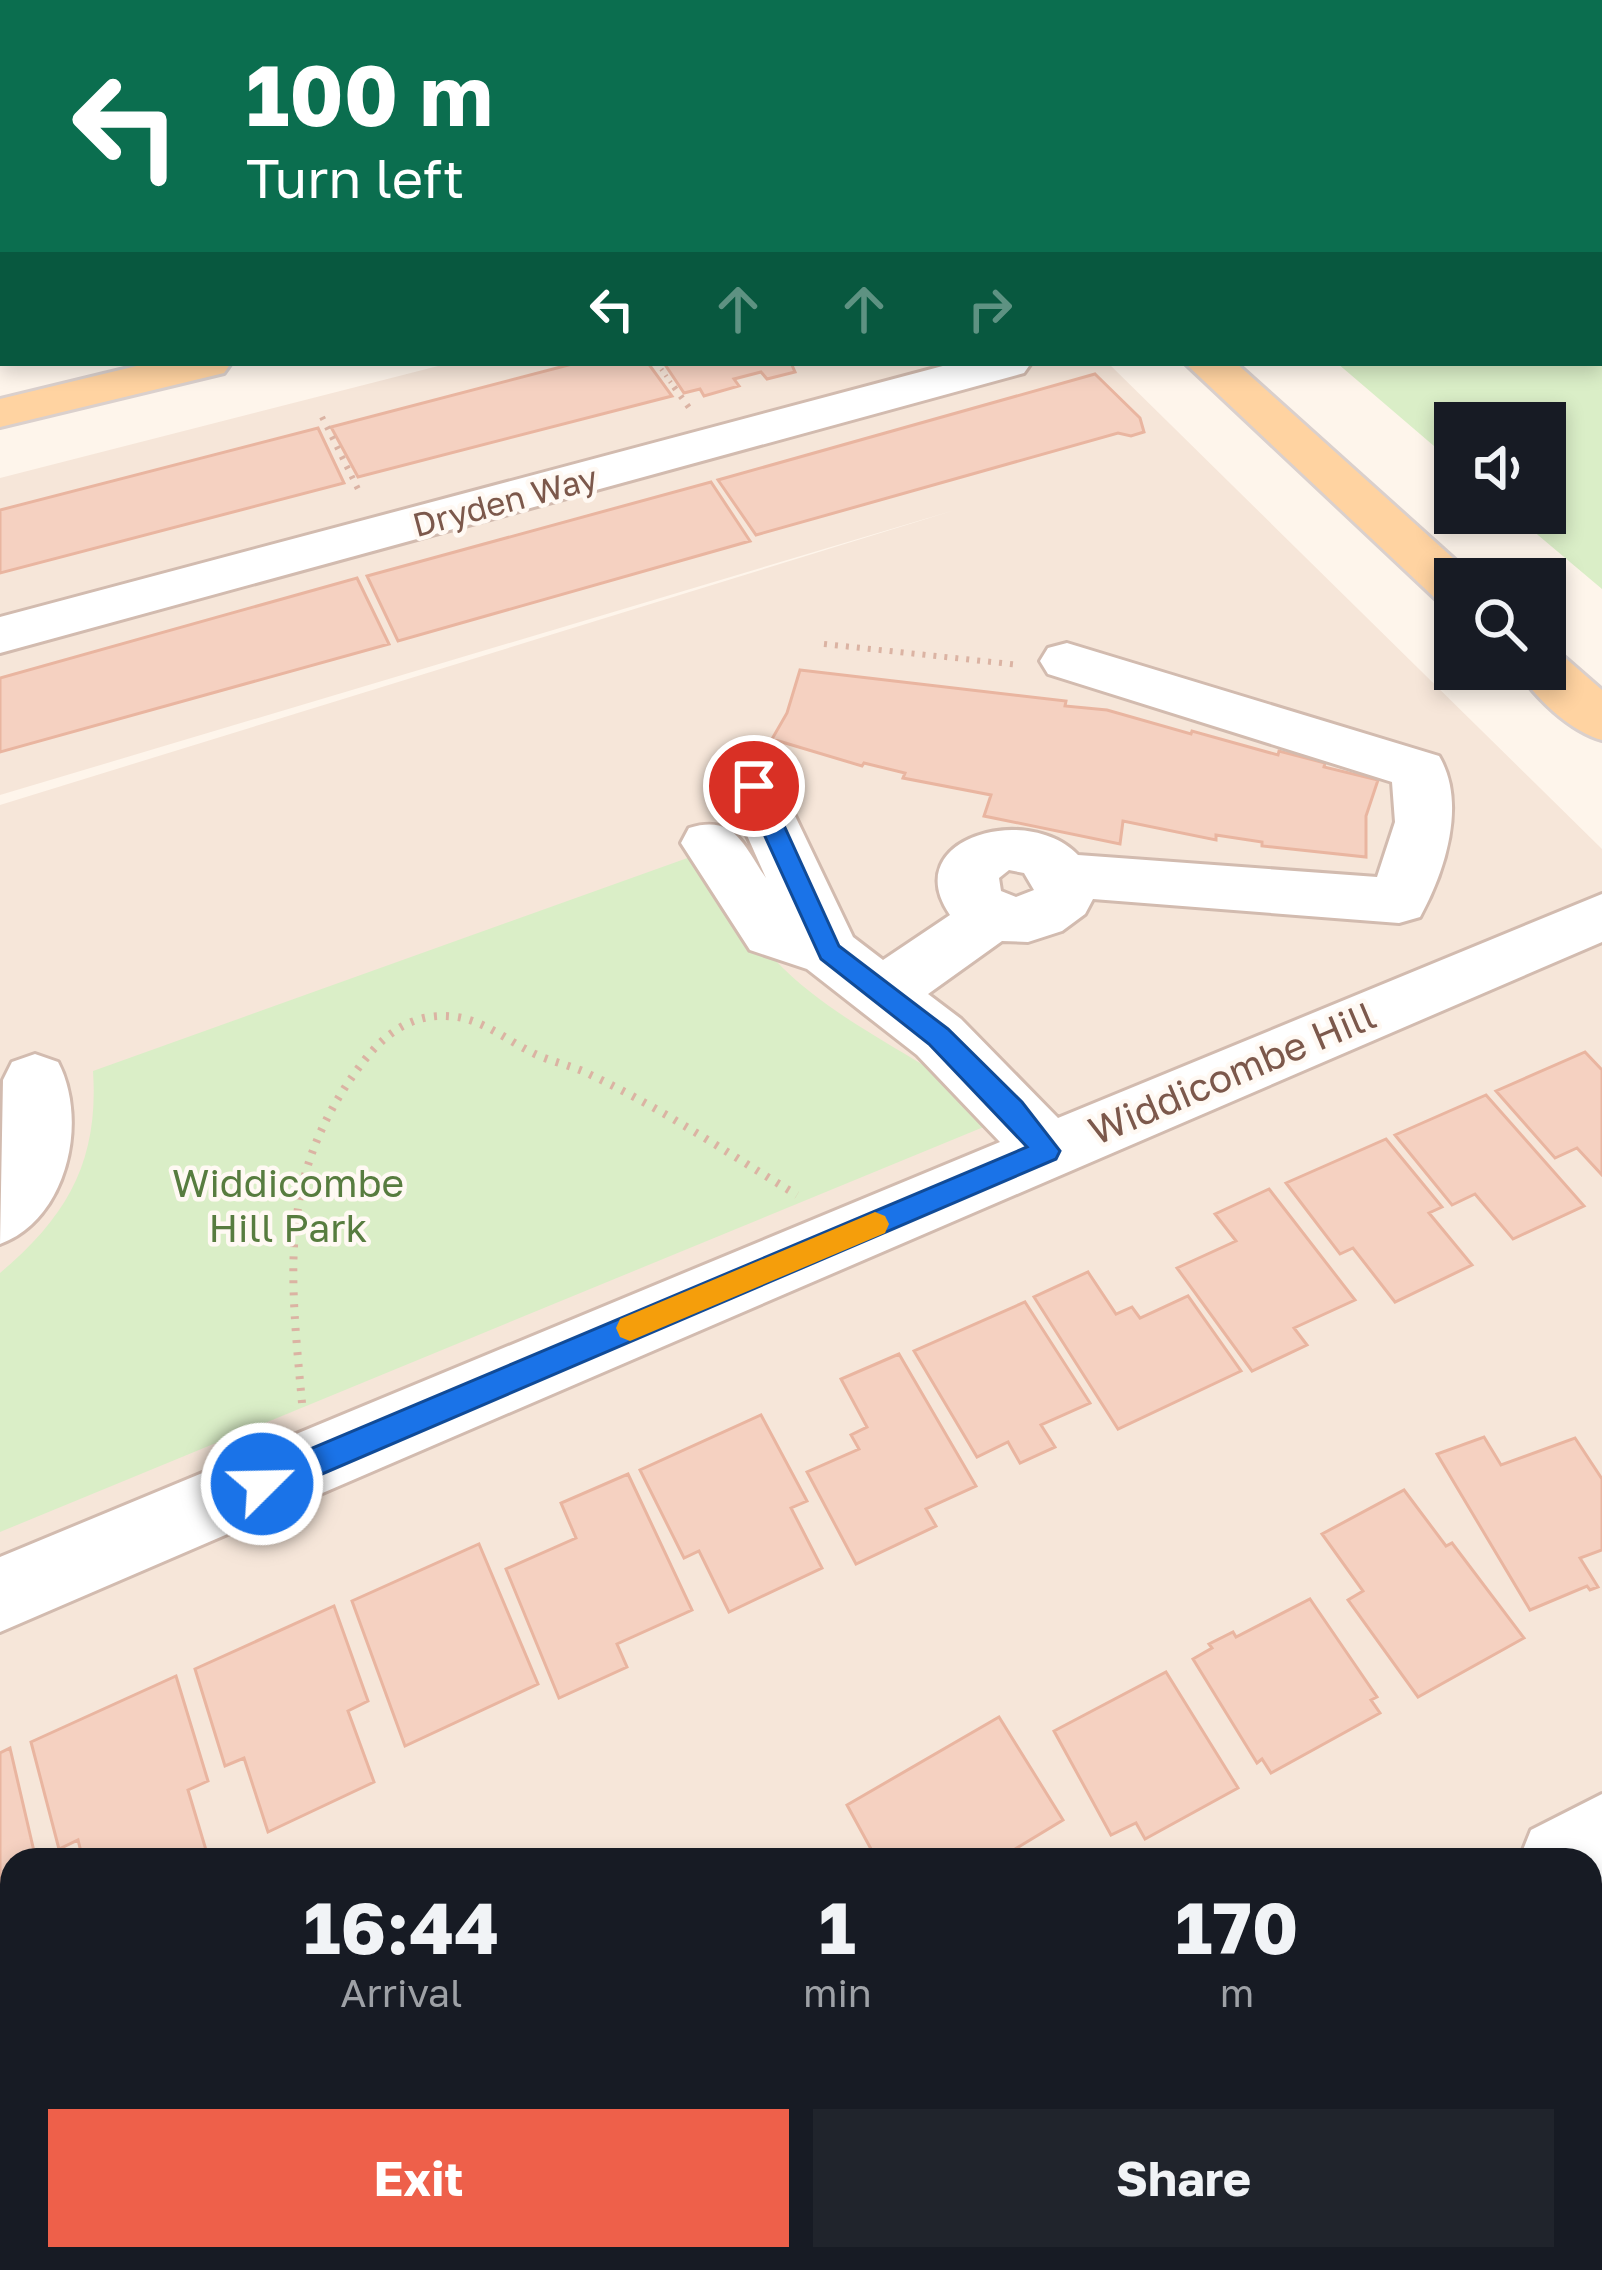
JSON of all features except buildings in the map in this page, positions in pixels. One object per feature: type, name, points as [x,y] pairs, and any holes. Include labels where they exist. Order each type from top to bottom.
[{"type":"main road","points":[[0,413],[196,366]]},
{"type":"main road","points":[[1211,366],[1434,570]]},
{"type":"main road","points":[[1566,689],[1602,721]]},
{"type":"street","name":"Dryden Way","points":[[0,635],[997,366]]},
{"type":"street","points":[[885,991],[992,916],[969,896],[966,883],[969,870],[992,851],[1026,850],[1043,855],[1064,877],[1138,878],[1399,902],[1424,822],[1419,770],[1067,661]]},
{"type":"street","points":[[754,786],[830,952]]},
{"type":"street","points":[[710,843],[772,934],[830,952],[885,991],[1012,1109],[1046,1151]]},
{"type":"street","name":"Widdicombe Hill","points":[[0,1595],[1602,916]]},
{"type":"street","points":[[0,1215],[19,1200],[34,1159],[41,1118],[35,1080]]},
{"type":"path","points":[[322,417],[381,534]]},
{"type":"path","points":[[824,644],[1013,665],[1067,661]]},
{"type":"path","points":[[302,1404],[295,1282],[297,1210],[309,1152],[327,1113],[377,1042],[398,1024],[421,1017],[477,1022],[538,1056],[586,1072],[801,1197]]},
{"type":"shaded area","points":[[438,366],[1111,366],[1434,684],[1434,690],[1440,690],[1602,849],[1602,1848],[0,1848],[0,805],[955,510],[0,795],[0,478]]},
{"type":"green space","points":[[1341,366],[1602,366],[1602,589],[1537,534],[1566,534],[1566,402],[1434,402],[1434,446]]},
{"type":"green space","name":"Widdicombe Hill Park","points":[[707,851],[756,936],[801,984],[1003,1119],[0,1532],[0,1273],[44,1230],[74,1184],[91,1132],[93,1071]]},
{"type":"slow traffic","points":[[630,1328],[875,1224]]},
{"type":"route","points":[[262,1484],[1046,1151],[1012,1109],[939,1037],[830,952],[754,786]]}]
